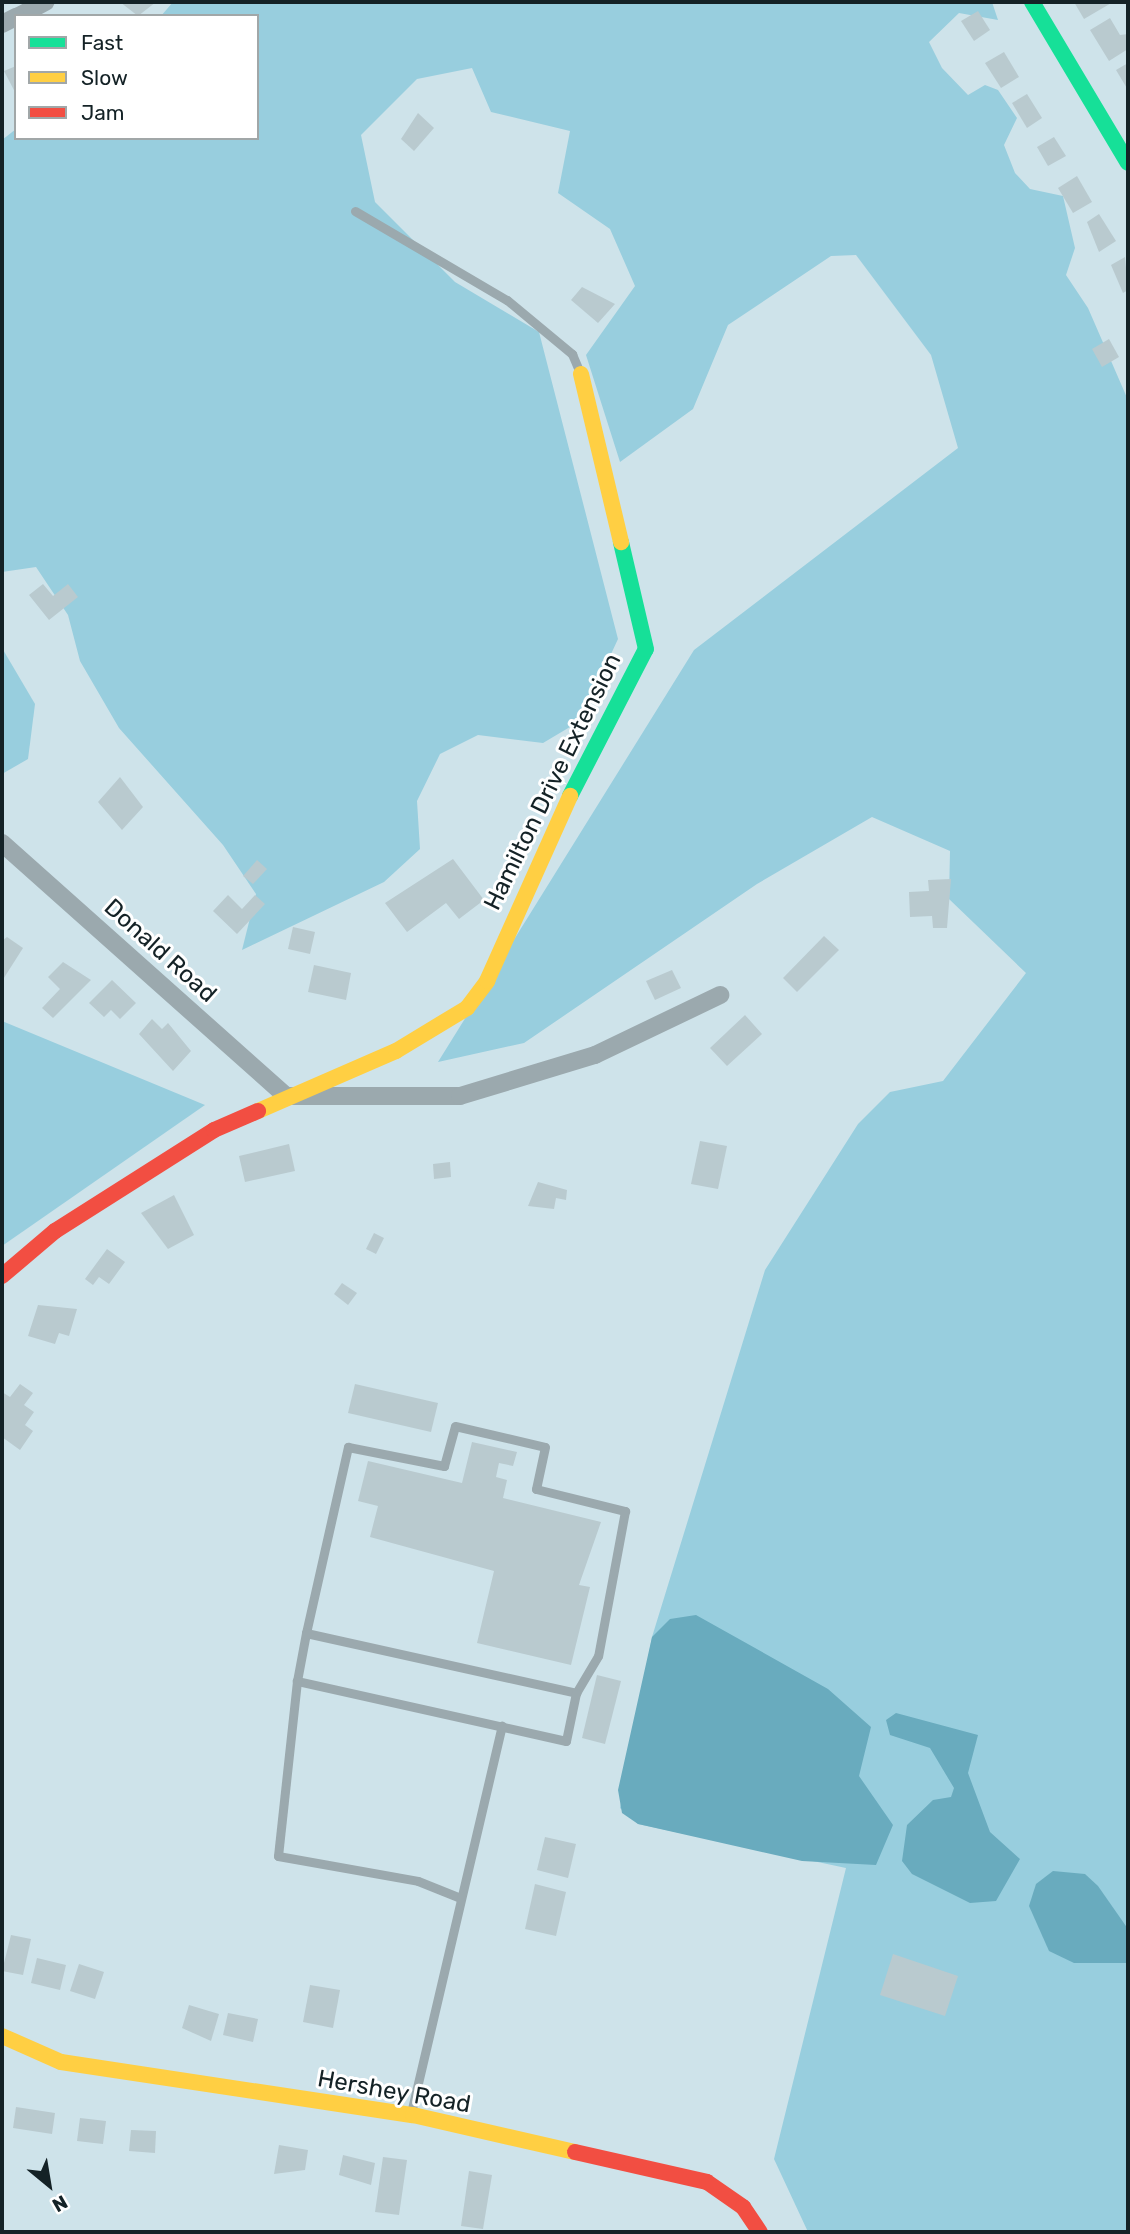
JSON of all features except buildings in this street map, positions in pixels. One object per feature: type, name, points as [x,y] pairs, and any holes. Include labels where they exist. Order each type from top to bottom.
[{"type":"street","points":[[21,14],[46,2]]},
{"type":"street","points":[[1032,2],[1128,163]]},
{"type":"street","name":"Hamilton Drive Extension","points":[[2,1276],[55,1231],[214,1130],[286,1096],[396,1051],[467,1008],[487,981],[584,762],[646,649],[581,374]]},
{"type":"street","name":"Donald Road","points":[[2,843],[286,1096]]},
{"type":"street","name":"Hamilton Drive Extension","points":[[286,1096],[472,1093],[595,1055],[720,995]]},
{"type":"street","name":"Hershey Road","points":[[2,2036],[61,2062],[411,2115],[707,2182],[743,2207],[760,2232]]},
{"type":"lane","points":[[355,211],[508,300],[572,354],[581,374]]},
{"type":"lane","points":[[297,1681],[566,1741],[576,1693],[598,1656],[625,1511],[536,1489],[545,1447],[468,1429],[455,1426],[444,1466],[348,1447],[297,1681],[278,1856],[418,1881],[458,1897]]},
{"type":"lane","points":[[306,1633],[576,1693]]},
{"type":"lane","points":[[411,2115],[458,1897],[502,1726]]},
{"type":"shaded area","points":[[173,2],[992,2],[998,20],[959,13],[929,42],[942,68],[968,95],[985,85],[998,90],[1017,118],[1004,145],[1015,173],[1030,189],[1063,196],[1075,248],[1066,275],[1088,308],[1128,400],[1128,2232],[808,2232],[774,2159],[846,1868],[638,1824],[620,1808],[652,1637],[765,1270],[858,1124],[890,1092],[943,1081],[1026,973],[949,899],[950,851],[872,817],[757,884],[524,1043],[438,1062],[694,650],[958,448],[931,355],[856,255],[831,256],[728,325],[693,409],[620,462],[586,355],[635,286],[610,229],[558,193],[570,131],[491,112],[472,68],[417,79],[361,135],[375,202],[455,282],[539,332],[618,639],[580,721],[543,743],[478,735],[440,754],[417,801],[420,849],[384,882],[242,950],[256,894],[223,845],[119,728],[80,661],[68,615],[36,567],[2,572],[2,140],[14,131],[14,140],[259,140],[259,14],[163,14]]},
{"type":"shaded area","points":[[2,648],[35,704],[28,759],[2,774]]},
{"type":"shaded area","points":[[2,1021],[205,1105],[2,1246]]},
{"type":"shaded area","points":[[696,1615],[828,1689],[871,1727],[859,1776],[893,1825],[876,1865],[802,1861],[638,1824],[622,1813],[618,1790],[652,1637],[670,1619]]},
{"type":"shaded area","points":[[896,1713],[978,1735],[968,1773],[990,1832],[1020,1859],[996,1901],[970,1903],[912,1874],[902,1861],[907,1825],[933,1800],[951,1797],[954,1788],[930,1748],[890,1735],[886,1720]]},
{"type":"shaded area","points":[[1053,1871],[1085,1874],[1098,1886],[1128,1929],[1128,1963],[1074,1963],[1049,1951],[1029,1906],[1036,1884]]},
{"type":"traffic: fast","points":[[1032,2],[1128,163]]},
{"type":"traffic: fast","points":[[570,796],[646,649],[621,542]]},
{"type":"traffic: slow","points":[[581,374],[621,542]]},
{"type":"traffic: slow","points":[[258,1111],[396,1051],[467,1008],[487,981],[570,796]]},
{"type":"traffic: slow","points":[[2,2036],[61,2062],[413,2115],[575,2152]]},
{"type":"traffic: jam","points":[[2,1276],[55,1231],[214,1130],[258,1111]]},
{"type":"traffic: jam","points":[[575,2152],[707,2182],[743,2207],[760,2232]]}]
